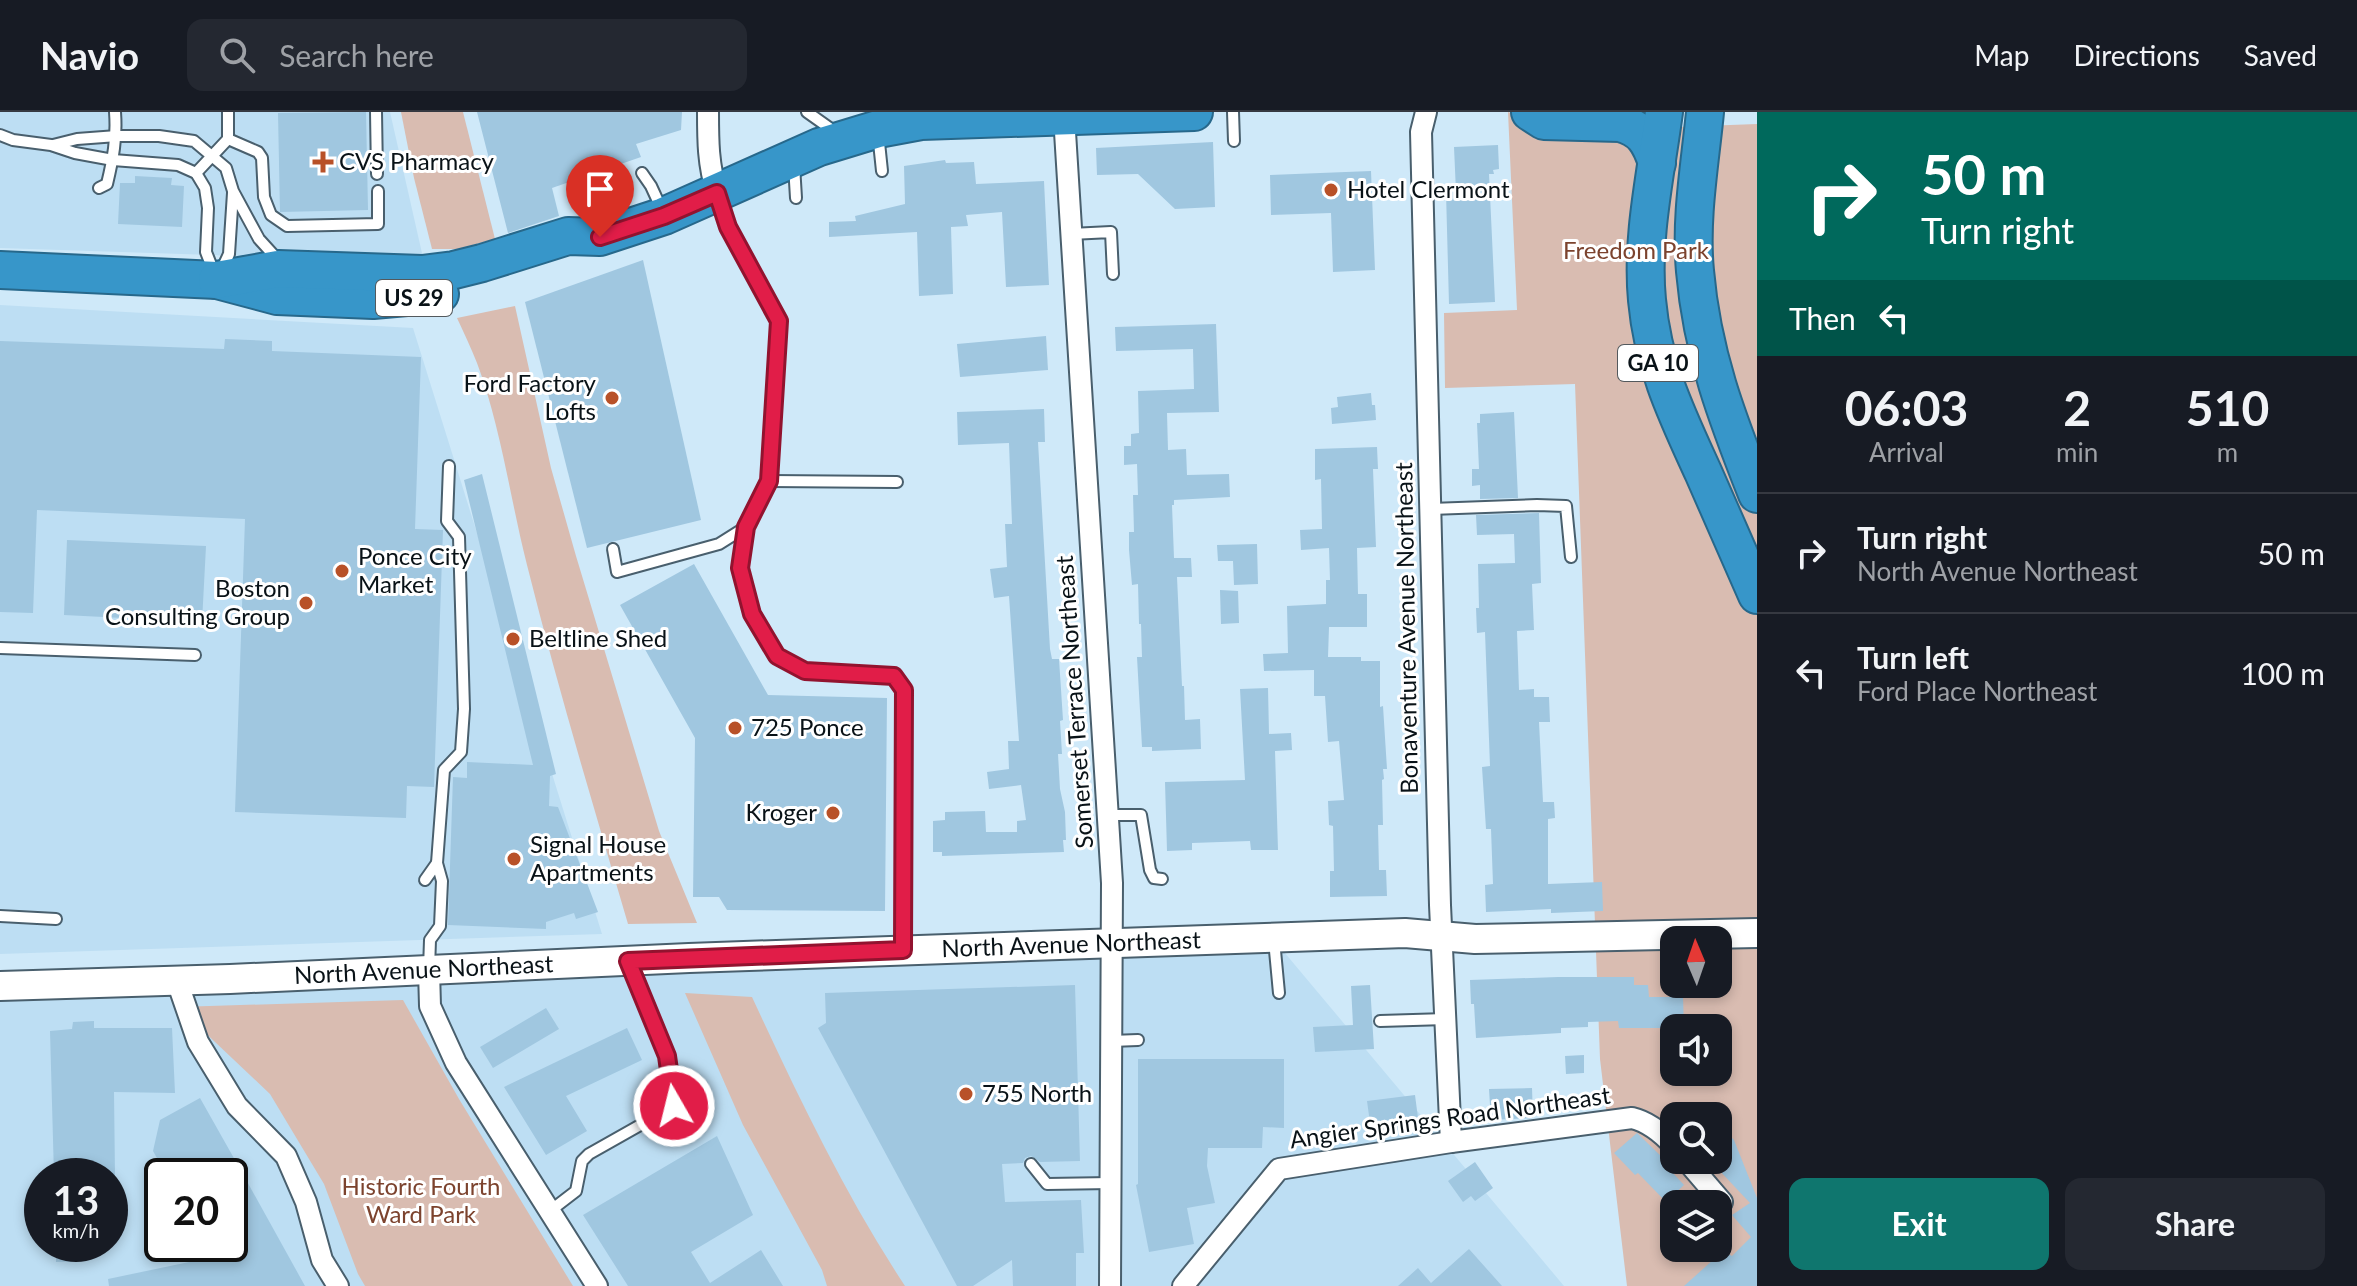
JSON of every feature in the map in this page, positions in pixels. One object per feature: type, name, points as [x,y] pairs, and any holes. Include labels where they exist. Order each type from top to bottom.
[{"type":"highway","name":"US 29","points":[[217,280],[278,269],[422,274],[482,263],[568,236],[600,237],[664,216],[819,147],[921,116],[1194,112]]},
{"type":"highway","points":[[1530,112],[1544,121],[1631,126],[1642,132],[1651,144],[1657,163]]},
{"type":"highway","name":"GA 10","points":[[1664,112],[1646,260],[1653,345],[1666,390],[1757,595]]},
{"type":"highway","name":"GA 10","points":[[1705,112],[1695,217],[1698,298],[1704,341],[1716,387],[1757,494]]},
{"type":"highway","name":"US 29","points":[[0,270],[217,280],[277,296],[373,300],[420,297],[483,285],[576,259],[600,237]]},
{"type":"main road","name":"North Avenue Northeast","points":[[0,986],[1405,933],[1475,939],[1757,933]]},
{"type":"street","points":[[708,112],[708,153],[717,193]]},
{"type":"street","name":"Bonaventure Avenue Northeast","points":[[1426,112],[1421,132],[1440,905],[1451,1142]]},
{"type":"street","name":"Somerset Terrace Northeast","points":[[1044,115],[1071,234],[1112,883],[1110,1286]]},
{"type":"street","points":[[429,970],[430,1006],[456,1063],[597,1286]]},
{"type":"street","points":[[177,981],[198,1042],[237,1106],[286,1156],[306,1202],[322,1260],[338,1286]]},
{"type":"street","name":"Angier Springs Road Northeast","points":[[1183,1286],[1279,1169],[1632,1118],[1644,1121],[1660,1132]]},
{"type":"street","points":[[1698,1174],[1712,1190]]},
{"type":"lane","points":[[99,188],[107,184],[113,160],[117,136],[115,112]]},
{"type":"lane","points":[[196,173],[228,139],[228,112]]},
{"type":"lane","points":[[376,112],[377,174]]},
{"type":"lane","points":[[807,112],[862,134],[882,171]]},
{"type":"lane","points":[[1233,112],[1234,141]]},
{"type":"lane","points":[[0,135],[113,160],[178,165],[196,173],[205,188],[208,208],[206,252],[217,280]]},
{"type":"lane","points":[[51,145],[77,139],[117,136],[159,136],[194,141],[226,168],[233,191],[259,239],[278,260],[293,270]]},
{"type":"lane","points":[[228,139],[258,152],[262,158],[264,197],[271,215],[287,226],[378,224],[378,191]]},
{"type":"lane","points":[[793,159],[796,198]]},
{"type":"lane","points":[[642,173],[664,216]]},
{"type":"lane","points":[[217,280],[229,254],[233,191]]},
{"type":"lane","points":[[717,193],[728,227],[779,321],[769,481],[746,527],[740,568],[752,614],[777,656],[805,671],[894,676],[904,690],[903,950]]},
{"type":"lane","points":[[585,194],[600,237]]},
{"type":"lane","points":[[1071,234],[1111,232],[1113,274]]},
{"type":"lane","points":[[429,970],[430,940],[440,926],[442,881],[437,863],[444,770],[461,752],[464,709],[459,537],[447,521],[449,466]]},
{"type":"lane","points":[[769,481],[897,482]]},
{"type":"lane","points":[[1431,509],[1566,506],[1571,557]]},
{"type":"lane","points":[[613,549],[617,572],[719,544],[746,527]]},
{"type":"lane","points":[[0,648],[195,655]]},
{"type":"lane","points":[[1108,815],[1141,815],[1150,870],[1154,878],[1162,879]]},
{"type":"lane","points":[[425,880],[437,863]]},
{"type":"lane","points":[[0,916],[56,919]]},
{"type":"lane","points":[[1274,938],[1279,993]]},
{"type":"lane","points":[[550,1211],[576,1191],[582,1161],[589,1154],[674,1106],[667,1056],[628,961]]},
{"type":"lane","points":[[1380,1021],[1446,1019]]},
{"type":"lane","points":[[1111,1041],[1138,1040]]},
{"type":"lane","points":[[1031,1164],[1047,1184],[1111,1183]]},
{"type":"shaded area","points":[[0,112],[390,112],[424,262],[0,248]]},
{"type":"shaded area","name":"Ponce City Market","points":[[0,305],[413,328],[602,934],[0,954]]},
{"type":"shaded area","points":[[1274,940],[1564,1286],[0,1286],[0,985]]},
{"type":"green space","points":[[401,112],[463,112],[495,239],[458,249],[432,249]]},
{"type":"green space","name":"Freedom Park","points":[[1508,112],[1550,127],[1623,129],[1757,124],[1757,1286],[1627,1286],[1600,1059],[1575,384],[1445,388],[1444,313],[1517,310]]},
{"type":"green space","points":[[515,306],[551,468],[576,556],[659,831],[697,923],[628,924],[539,610],[493,412],[477,363],[457,318]]},
{"type":"green space","points":[[685,993],[752,997],[842,1181],[905,1286],[827,1286],[822,1270],[743,1125]]},
{"type":"green space","name":"Historic Fourth Ward Park","points":[[403,1000],[459,1099],[573,1286],[365,1286],[324,1184],[270,1094],[178,1007]]},
{"type":"building","name":"CVS Pharmacy","points":[[366,112],[368,210],[280,212],[278,113]]},
{"type":"building","points":[[477,112],[682,112],[681,130],[636,144],[641,157],[552,188],[559,216],[508,233]]},
{"type":"building","points":[[1213,142],[1215,207],[1175,209],[1138,174],[1097,175],[1096,148]]},
{"type":"building","points":[[1498,145],[1499,169],[1489,174],[1495,302],[1449,304],[1446,192],[1456,192],[1454,147]]},
{"type":"building","points":[[945,160],[946,163],[974,162],[976,184],[1044,181],[1049,285],[1006,287],[1002,212],[966,215],[968,226],[951,227],[953,294],[919,296],[917,232],[829,237],[829,222],[856,221],[855,216],[905,204],[904,166]]},
{"type":"building","points":[[1371,171],[1375,270],[1333,272],[1331,213],[1271,215],[1270,175]]},
{"type":"building","points":[[135,176],[172,178],[171,185],[184,186],[182,227],[118,224],[120,183],[135,183]]},
{"type":"building","name":"Ford Factory Lofts","points":[[643,260],[701,520],[587,548],[525,302]]},
{"type":"building","points":[[1216,324],[1219,412],[1167,413],[1168,450],[1186,449],[1187,475],[1229,474],[1230,497],[1174,500],[1172,505],[1174,558],[1191,558],[1192,577],[1177,577],[1182,686],[1185,720],[1200,719],[1201,749],[1152,751],[1152,747],[1142,747],[1137,657],[1142,657],[1141,624],[1138,584],[1132,585],[1129,550],[1129,532],[1134,532],[1133,495],[1138,495],[1137,464],[1124,465],[1124,446],[1131,446],[1131,434],[1139,433],[1138,391],[1194,389],[1193,349],[1116,351],[1115,327]]},
{"type":"building","points":[[1046,336],[1048,370],[960,377],[957,344]]},
{"type":"building","name":"Ponce City Market","points":[[225,339],[272,341],[272,351],[421,357],[415,529],[443,530],[434,787],[407,786],[406,818],[235,812],[245,519],[37,510],[33,613],[0,612],[0,341],[224,349]]},
{"type":"building","points":[[1371,393],[1376,420],[1332,424],[1331,408],[1338,407],[1337,397]]},
{"type":"building","points":[[1044,409],[1045,442],[1038,442],[1050,649],[1052,659],[1059,659],[1063,720],[1060,721],[1062,754],[1058,754],[1065,812],[1064,852],[942,856],[942,852],[933,852],[933,821],[945,820],[945,812],[985,811],[986,832],[1017,832],[1017,821],[1026,820],[1021,785],[989,789],[987,772],[1009,769],[1008,741],[1019,741],[1009,596],[994,598],[990,569],[1007,567],[1005,524],[1012,524],[1009,443],[958,445],[957,412]]},
{"type":"building","points":[[1514,412],[1518,498],[1480,499],[1480,485],[1472,486],[1472,469],[1479,469],[1477,423],[1480,423],[1480,414]]},
{"type":"building","points":[[1377,447],[1378,469],[1373,469],[1376,547],[1357,548],[1358,594],[1367,594],[1367,627],[1329,627],[1328,657],[1361,657],[1361,661],[1380,661],[1380,707],[1383,706],[1387,769],[1383,769],[1382,780],[1383,825],[1378,825],[1379,870],[1386,870],[1387,896],[1330,897],[1330,871],[1334,871],[1333,826],[1329,825],[1328,801],[1344,800],[1339,741],[1328,742],[1325,696],[1314,696],[1314,670],[1264,671],[1263,654],[1288,653],[1287,606],[1326,604],[1326,580],[1330,580],[1329,548],[1301,550],[1300,530],[1322,529],[1321,479],[1315,480],[1315,449]]},
{"type":"building","name":"Signal House Apartments","points":[[482,474],[556,774],[550,776],[549,806],[558,807],[598,912],[576,919],[574,913],[546,922],[546,929],[448,925],[453,777],[467,778],[467,762],[533,765],[464,480]]},
{"type":"building","points":[[1539,513],[1541,583],[1532,584],[1534,630],[1517,631],[1519,690],[1534,689],[1534,697],[1549,697],[1550,722],[1539,722],[1543,802],[1554,802],[1555,818],[1548,819],[1548,884],[1602,882],[1603,911],[1551,913],[1551,909],[1486,912],[1485,885],[1493,884],[1491,829],[1486,829],[1482,767],[1490,766],[1485,632],[1477,633],[1478,564],[1515,563],[1514,534],[1477,535],[1476,515]]},
{"type":"building","points":[[67,540],[206,546],[202,622],[64,615]]},
{"type":"building","points":[[1257,544],[1258,584],[1234,585],[1233,561],[1218,561],[1217,545]]},
{"type":"building","points":[[694,564],[768,695],[887,698],[885,911],[727,910],[719,897],[693,897],[695,738],[620,605]]},
{"type":"building","points":[[1220,590],[1238,591],[1239,623],[1221,624]]},
{"type":"building","points":[[1268,688],[1269,734],[1291,733],[1292,750],[1275,751],[1278,850],[1251,850],[1250,841],[1192,843],[1192,850],[1167,851],[1165,782],[1245,780],[1240,689]]},
{"type":"building","points":[[1634,977],[1634,985],[1648,985],[1649,997],[1683,998],[1684,1014],[1660,1014],[1660,1028],[1619,1028],[1618,1021],[1588,1022],[1588,1027],[1561,1028],[1561,1033],[1476,1038],[1470,980]]},
{"type":"building","name":"755 North","points":[[1075,985],[1080,1161],[1040,1162],[1031,1156],[1025,1158],[1023,1163],[1002,1164],[1005,1202],[1081,1200],[1084,1253],[1076,1253],[1076,1286],[1013,1286],[1012,1260],[973,1286],[957,1286],[818,1028],[826,1023],[825,993]]},
{"type":"building","points":[[1370,985],[1374,1049],[1315,1052],[1313,1027],[1353,1025],[1351,986]]},
{"type":"building","points":[[546,1008],[559,1029],[493,1068],[480,1047]]},
{"type":"building","points":[[94,1021],[94,1028],[172,1028],[175,1093],[114,1092],[115,1158],[54,1158],[50,1031],[72,1029],[73,1022]]},
{"type":"building","points":[[627,1028],[642,1060],[566,1096],[587,1131],[546,1155],[504,1087]]},
{"type":"building","points":[[1584,1055],[1584,1073],[1566,1074],[1565,1056]]},
{"type":"building","points":[[1138,1059],[1284,1059],[1284,1128],[1263,1127],[1262,1148],[1208,1148],[1207,1166],[1215,1203],[1187,1208],[1194,1244],[1149,1252],[1136,1185]]},
{"type":"building","points":[[1532,1088],[1533,1118],[1491,1120],[1489,1089]]},
{"type":"building","points":[[1415,1095],[1416,1128],[1380,1133],[1380,1129],[1371,1130],[1367,1101]]},
{"type":"building","points":[[200,1098],[234,1158],[157,1158],[153,1151],[160,1120]]},
{"type":"building","points":[[1637,1133],[1660,1155],[1660,1174],[1674,1174],[1684,1185],[1679,1190],[1660,1190],[1660,1196],[1614,1153]]},
{"type":"building","points":[[717,1136],[753,1215],[691,1252],[710,1283],[761,1250],[783,1286],[628,1286],[583,1215]]},
{"type":"building","points":[[1732,1138],[1757,1198],[1757,1286],[1684,1286],[1711,1262],[1732,1262],[1732,1256],[1751,1237],[1732,1215],[1750,1203],[1723,1174],[1732,1174]]},
{"type":"building","points":[[1475,1162],[1493,1188],[1475,1201],[1471,1196],[1463,1202],[1448,1181]]},
{"type":"building","points":[[248,1184],[305,1286],[109,1286],[108,1279],[189,1262],[248,1262]]},
{"type":"building","points":[[1469,1249],[1502,1286],[1398,1286],[1418,1268],[1431,1283]]},
{"type":"place","name":"CVS Pharmacy","points":[[323,162]]},
{"type":"place","name":"Hotel Clermont","points":[[1331,190]]},
{"type":"place","name":"Ford Factory Lofts","points":[[612,398]]},
{"type":"place","name":"Ponce City Market","points":[[342,571]]},
{"type":"place","name":"Boston Consulting Group","points":[[306,603]]},
{"type":"place","name":"Beltline Shed","points":[[513,639]]},
{"type":"place","name":"725 Ponce","points":[[735,728]]},
{"type":"place","name":"Kroger","points":[[833,813]]},
{"type":"place","name":"Signal House Apartments","points":[[514,859]]},
{"type":"place","name":"755 North","points":[[966,1094]]},
{"type":"route","points":[[600,237],[664,216],[717,193],[728,227],[779,321],[769,481],[746,527],[740,568],[752,614],[777,656],[805,671],[894,676],[904,690],[903,950],[628,961],[667,1056],[674,1106]]}]
